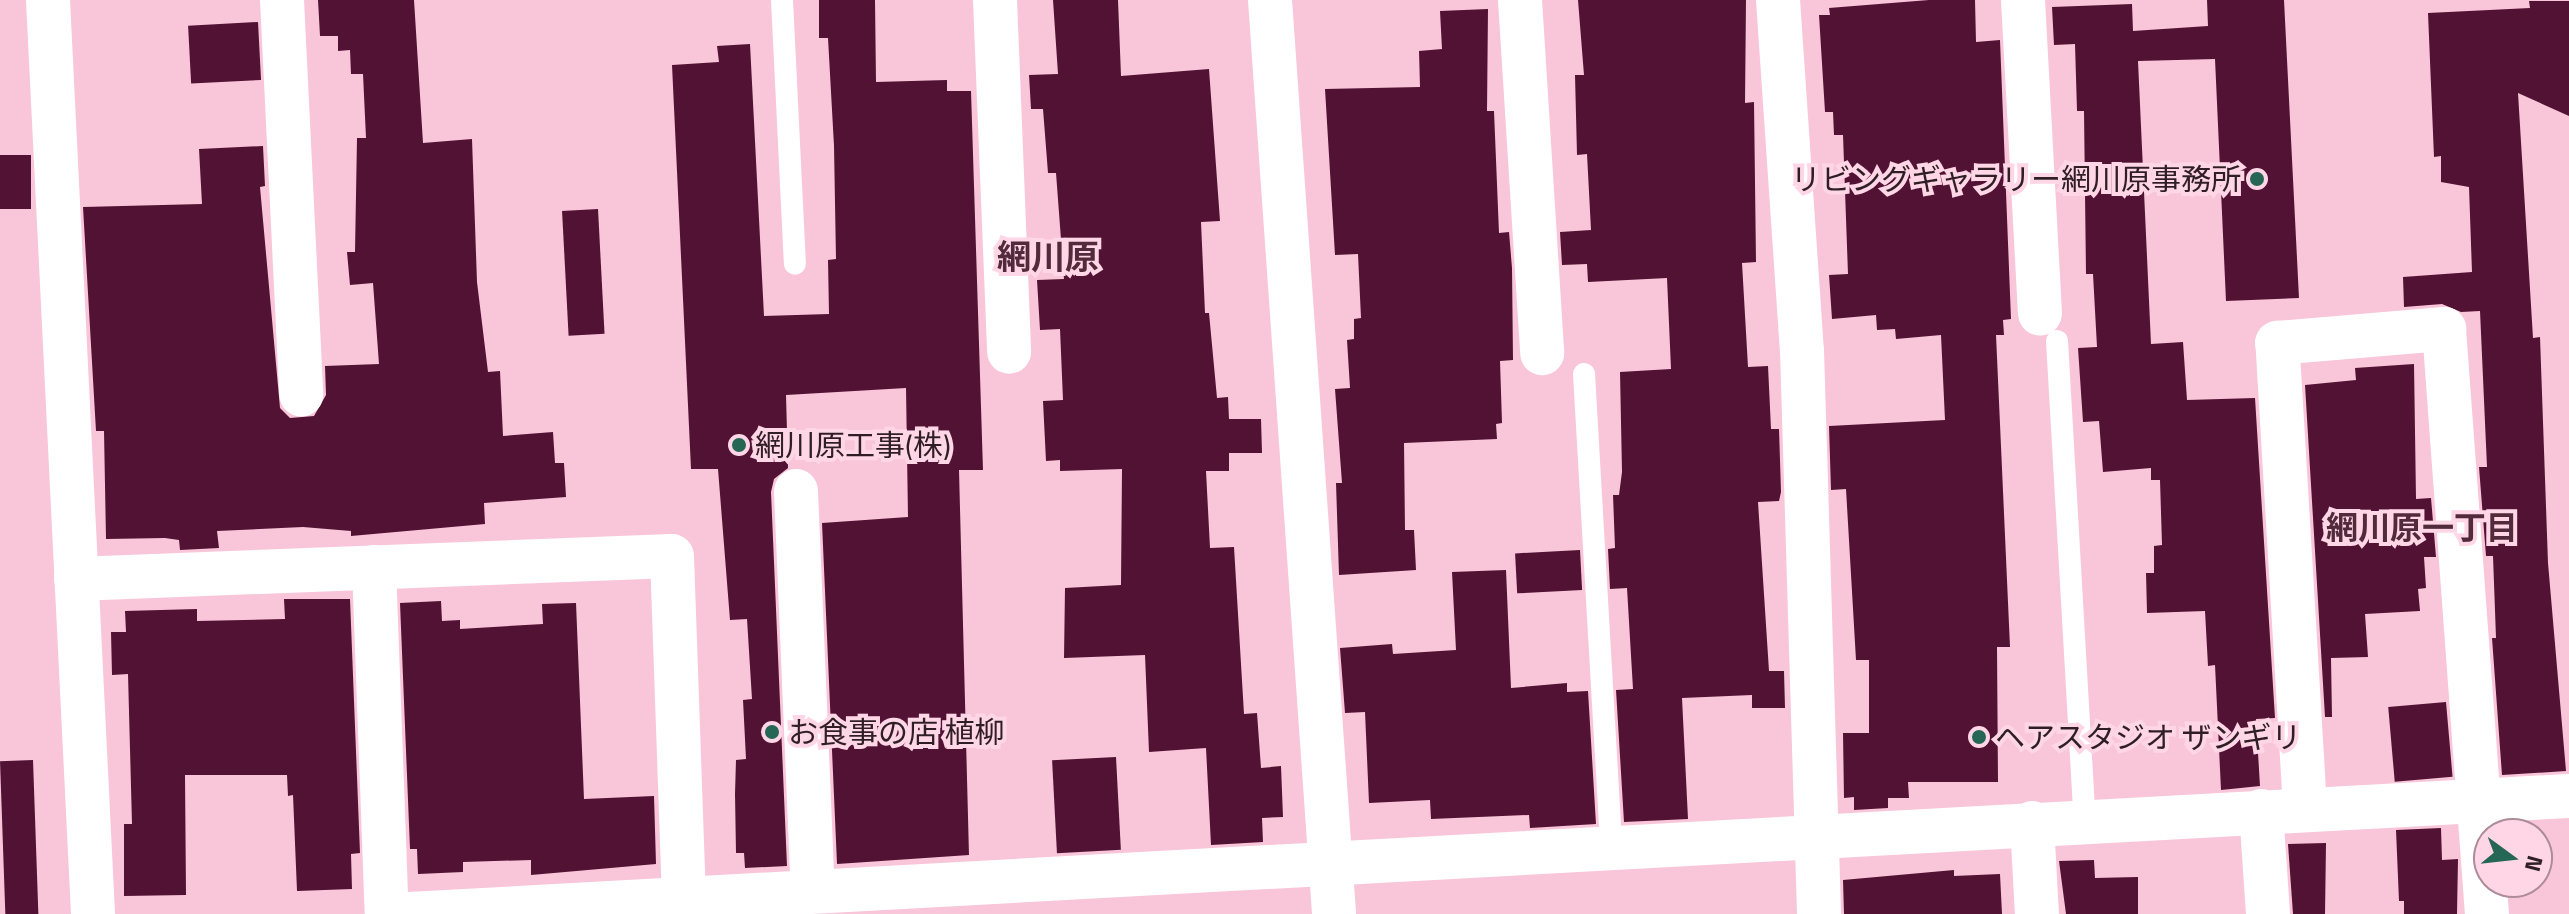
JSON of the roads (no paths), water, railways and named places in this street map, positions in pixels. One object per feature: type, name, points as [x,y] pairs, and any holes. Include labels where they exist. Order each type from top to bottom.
[{"type":"street","points":[[48,0],[93,914]]},
{"type":"street","points":[[282,0],[301,395]]},
{"type":"street","points":[[995,0],[1009,352]]},
{"type":"street","points":[[1270,0],[1334,914]]},
{"type":"street","points":[[1520,0],[1542,353]]},
{"type":"street","points":[[1778,0],[1802,350],[1819,914]]},
{"type":"street","points":[[2023,0],[2049,328]]},
{"type":"street","points":[[2305,808],[2277,343],[2444,329],[2481,799],[2487,914]]},
{"type":"street","points":[[796,491],[813,890]]},
{"type":"street","points":[[76,579],[672,556],[684,898]]},
{"type":"street","points":[[374,567],[387,914]]},
{"type":"street","points":[[409,914],[559,910],[684,898],[732,904],[813,890],[944,898],[1330,860],[2569,796]]},
{"type":"street","points":[[2261,811],[2268,914]]},
{"type":"street","points":[[2032,823],[2037,914]]},
{"type":"lane","points":[[782,0],[795,264]]},
{"type":"lane","points":[[2049,328],[2085,820]]},
{"type":"lane","points":[[1584,374],[1611,845]]},
{"type":"place","name":"リビングギャラリー網川原事務所","points":[[2257,179]]},
{"type":"place","name":"網川原工事(株)","points":[[739,445]]},
{"type":"place","name":"お食事の店 植柳","points":[[772,732]]},
{"type":"place","name":"ヘアスタジオ ザンギリ","points":[[1979,737]]},
{"type":"district","name":"網川原","points":[[1048,257]]},
{"type":"district","name":"網川原一丁目","points":[[2422,527]]}]
